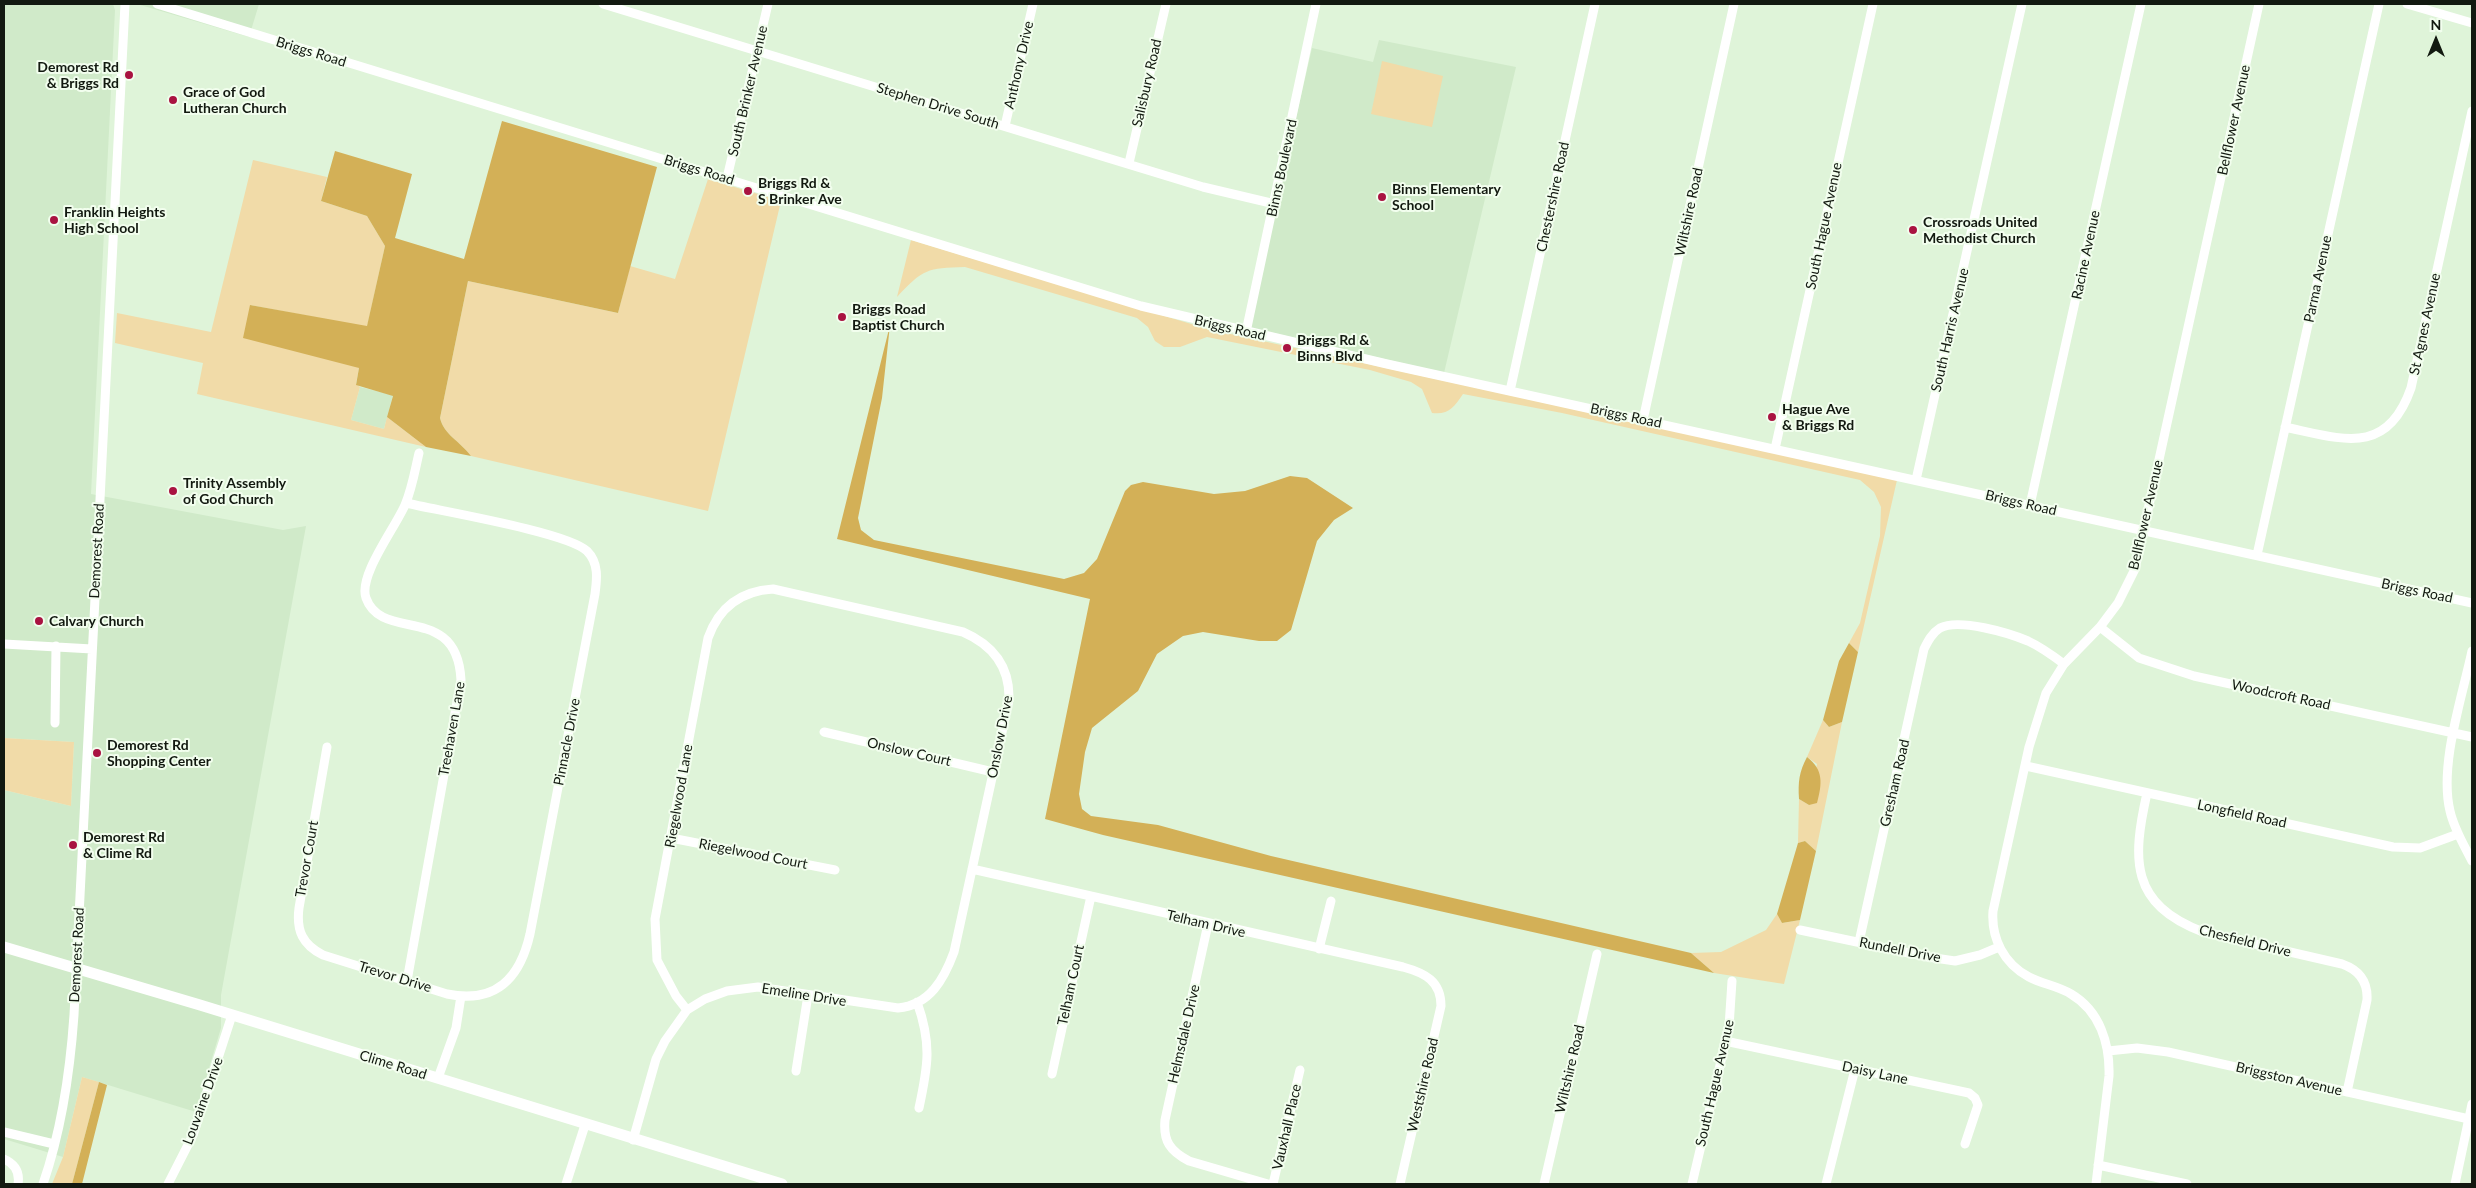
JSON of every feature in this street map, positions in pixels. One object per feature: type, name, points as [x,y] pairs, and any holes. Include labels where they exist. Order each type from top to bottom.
[{"type":"main road","name":"Clime Road","points":[[4,947],[76,967],[633,1140],[782,1184]]},
{"type":"street","name":"Demorest Road","points":[[43,1184],[68,1079],[76,967],[125,4]]},
{"type":"street","name":"Briggs Road","points":[[157,4],[1132,304],[1246,332],[1510,391],[2472,603]]},
{"type":"street","name":"Stephen Drive South","points":[[603,4],[1203,187],[1275,204]]},
{"type":"street","name":"South Brinker Avenue","points":[[727,178],[768,4]]},
{"type":"street","name":"Anthony Drive","points":[[1005,126],[1033,4]]},
{"type":"street","name":"Salisbury Road","points":[[1128,163],[1166,4]]},
{"type":"street","name":"Binns Boulevard","points":[[1246,332],[1275,204],[1316,4]]},
{"type":"street","name":"Chestershire Road","points":[[1510,391],[1595,4]]},
{"type":"street","name":"Wiltshire Road","points":[[1643,420],[1734,4]]},
{"type":"street","name":"South Hague Avenue","points":[[1776,449],[1873,4]]},
{"type":"street","name":"South Harris Avenue","points":[[1916,480],[2022,4]]},
{"type":"street","name":"Racine Avenue","points":[[2030,505],[2141,4]]},
{"type":"street","name":"Bellflower Avenue","points":[[2096,1184],[2109,1076],[2108,1051],[2098,1022],[2082,1002],[2062,989],[2020,972],[2006,959],[1999,947],[1993,929],[1993,911],[2040,706],[2064,664],[2100,627],[2128,586],[2135,569],[2260,4]]},
{"type":"street","name":"Parma Avenue","points":[[2257,555],[2379,4]]},
{"type":"street","points":[[2407,4],[2472,23]]},
{"type":"street","name":"St Agnes Avenue","points":[[2285,427],[2332,437],[2362,439],[2390,426],[2404,409],[2411,388],[2472,111]]},
{"type":"street","name":"Treehaven Lane","points":[[407,981],[461,680],[460,662],[452,646],[439,634],[383,616],[372,608],[366,597],[365,584],[369,570],[390,536],[406,503],[419,453]]},
{"type":"street","name":"Pinnacle Drive","points":[[406,503],[563,539],[587,552],[595,563],[597,577],[525,956],[521,965],[503,984],[490,992],[461,996]]},
{"type":"street","name":"Onslow Drive","points":[[750,592],[773,589],[785,591],[963,632],[979,639],[1002,664],[1009,690],[1008,708],[954,952],[946,974],[933,991],[917,1002]]},
{"type":"street","name":"Riegelwood Lane","points":[[687,1010],[676,996],[657,960],[655,919],[672,838],[708,638],[720,614],[735,600],[750,592]]},
{"type":"street","name":"Gresham Road","points":[[1859,942],[1924,649],[1930,637],[1940,628],[1950,624],[1962,624],[2004,633],[2045,650],[2064,664]]},
{"type":"street","name":"Woodcroft Road","points":[[2100,627],[2139,658],[2194,676],[2472,737]]},
{"type":"street","points":[[4,644],[92,649]]},
{"type":"street","points":[[55,723],[56,646]]},
{"type":"street","points":[[2472,651],[2454,733],[2448,769],[2447,791],[2450,812],[2458,834],[2472,860]]},
{"type":"street","name":"Onslow Court","points":[[824,732],[994,772]]},
{"type":"street","name":"Trevor Court","points":[[327,747],[297,923],[302,938],[310,949],[329,957]]},
{"type":"street","name":"Longfield Road","points":[[2026,766],[2393,847],[2420,848],[2458,834]]},
{"type":"street","name":"Chesfield Drive","points":[[2147,793],[2139,832],[2139,866],[2145,885],[2164,913],[2184,925],[2203,932],[2342,964],[2350,967],[2362,977],[2368,992],[2367,1000],[2347,1092]]},
{"type":"street","name":"Riegelwood Court","points":[[672,838],[835,870]]},
{"type":"street","name":"Telham Drive","points":[[972,869],[1414,970],[1427,975],[1437,985]]},
{"type":"street","name":"Telham Court","points":[[1052,1074],[1091,896]]},
{"type":"street","points":[[1320,949],[1331,901]]},
{"type":"street","name":"Helmsdale Drive","points":[[1208,924],[1165,1120],[1164,1133],[1167,1145],[1189,1161],[1268,1184]]},
{"type":"street","name":"Rundell Drive","points":[[1800,930],[1955,961],[1980,955],[1999,947]]},
{"type":"street","name":"Wiltshire Road","points":[[1544,1184],[1597,954]]},
{"type":"street","name":"Trevor Drive","points":[[329,957],[461,996]]},
{"type":"street","name":"South Hague Avenue","points":[[1692,1184],[1725,1041],[1732,1004],[1732,981]]},
{"type":"street","name":"Westshire Road","points":[[1400,1184],[1441,1006],[1441,995],[1437,985]]},
{"type":"street","name":"Emeline Drive","points":[[633,1140],[656,1059],[675,1024],[687,1010],[727,990],[744,987],[772,988],[890,1008],[908,1007],[917,1002]]},
{"type":"street","points":[[796,1072],[808,995]]},
{"type":"street","points":[[438,1078],[456,1028],[461,996]]},
{"type":"street","points":[[917,1002],[928,1047],[928,1063],[919,1108]]},
{"type":"street","name":"Louvaine Drive","points":[[168,1184],[193,1136],[232,1015]]},
{"type":"street","name":"Daisy Lane","points":[[1725,1041],[1969,1093],[1975,1098],[1978,1105],[1965,1144]]},
{"type":"street","name":"Briggston Avenue","points":[[2108,1051],[2137,1048],[2168,1052],[2469,1120]]},
{"type":"street","points":[[1826,1184],[1855,1069]]},
{"type":"street","name":"Vauxhall Place","points":[[1273,1184],[1300,1070]]},
{"type":"street","points":[[2455,1184],[2472,1104]]},
{"type":"street","points":[[566,1184],[585,1125]]},
{"type":"street","points":[[4,1132],[54,1144]]},
{"type":"street","points":[[4,1159],[13,1164],[18,1171],[18,1184]]},
{"type":"street","points":[[2098,1164],[2187,1184]]},
{"type":"shaded area","points":[[4,4],[113,4],[115,10],[91,494],[283,530],[306,526],[221,995],[221,1028],[196,1112],[82,1077],[63,1157],[4,1139],[4,790],[71,806],[74,742],[4,738]]},
{"type":"shaded area","points":[[137,4],[259,4],[249,37]]},
{"type":"shaded area","name":"Binns Elementary School","points":[[1379,40],[1516,67],[1444,373],[1248,327],[1312,48],[1373,62]]},
{"type":"shaded area","points":[[1382,61],[1443,76],[1432,127],[1371,114]]},
{"type":"shaded area","points":[[502,121],[657,167],[618,313],[468,281],[440,418],[449,434],[471,456],[426,447],[387,417],[393,396],[356,385],[359,368],[243,338],[250,305],[367,326],[385,246],[367,216],[321,201],[335,151],[412,174],[395,238],[464,259]]},
{"type":"shaded area","points":[[253,160],[327,177],[321,201],[367,216],[385,246],[367,327],[250,305],[359,368],[356,384],[360,387],[351,420],[384,429],[387,417],[426,447],[197,394],[203,363],[115,343],[117,313],[211,332]]},
{"type":"shaded area","points":[[708,179],[781,201],[708,511],[471,456],[449,434],[440,418],[468,281],[618,313],[630,266],[675,279]]},
{"type":"shaded area","points":[[911,240],[1208,329],[1897,480],[1858,652],[1849,643],[1860,623],[1880,536],[1881,507],[1874,492],[1860,480],[1562,413],[1463,394],[1457,403],[1447,411],[1432,413],[1422,389],[1411,382],[1370,370],[1207,337],[1180,347],[1164,347],[1155,341],[1148,327],[1137,318],[965,267],[942,268],[926,272],[913,281],[897,297]]},
{"type":"shaded area","points":[[890,325],[882,398],[858,518],[861,530],[874,540],[1064,579],[1084,573],[1097,559],[1125,491],[1131,485],[1143,482],[1214,494],[1245,491],[1290,476],[1307,478],[1353,508],[1334,520],[1317,541],[1291,630],[1277,641],[1259,641],[1203,632],[1183,636],[1157,654],[1138,691],[1092,728],[1085,752],[1079,794],[1082,809],[1091,816],[1158,825],[1271,856],[1691,953],[1714,973],[1103,835],[1045,819],[1090,599],[837,539]]},
{"type":"shaded area","points":[[360,387],[393,395],[384,429],[351,420]]},
{"type":"shaded area","points":[[1849,643],[1858,652],[1842,722],[1829,727],[1823,720],[1839,661]]},
{"type":"shaded area","points":[[1823,720],[1829,727],[1842,722],[1816,851],[1805,841],[1798,843],[1799,799],[1809,805],[1817,764],[1807,757]]},
{"type":"shaded area","points":[[4,738],[74,742],[71,806],[4,790]]},
{"type":"shaded area","points":[[1807,757],[1813,762],[1819,772],[1821,784],[1817,803],[1809,805],[1799,799],[1799,782]]},
{"type":"shaded area","points":[[1805,841],[1816,851],[1800,920],[1782,923],[1777,914],[1798,843]]},
{"type":"shaded area","points":[[1777,914],[1782,923],[1800,920],[1784,984],[1714,973],[1691,953],[1721,952],[1766,930]]},
{"type":"shaded area","points":[[82,1077],[99,1082],[72,1184],[52,1184],[63,1157]]},
{"type":"shaded area","points":[[99,1082],[107,1085],[82,1184],[72,1184]]},
{"type":"place","name":"Demorest Rd & Briggs Rd","points":[[129,75]]},
{"type":"place","name":"Grace of God Lutheran Church","points":[[173,100]]},
{"type":"place","name":"Briggs Rd & S Brinker Ave","points":[[748,191]]},
{"type":"place","name":"Binns Elementary School","points":[[1382,197]]},
{"type":"place","name":"Franklin Heights High School","points":[[54,220]]},
{"type":"place","name":"Crossroads United Methodist Church","points":[[1913,230]]},
{"type":"place","name":"Briggs Road Baptist Church","points":[[842,317]]},
{"type":"place","name":"Briggs Rd & Binns Blvd","points":[[1287,348]]},
{"type":"place","name":"Hague Ave & Briggs Rd","points":[[1772,417]]},
{"type":"place","name":"Trinity Assembly of God Church","points":[[173,491]]},
{"type":"place","name":"Calvary Church","points":[[39,621]]},
{"type":"place","name":"Demorest Rd Shopping Center","points":[[97,753]]},
{"type":"place","name":"Demorest Rd & Clime Rd","points":[[73,845]]}]
